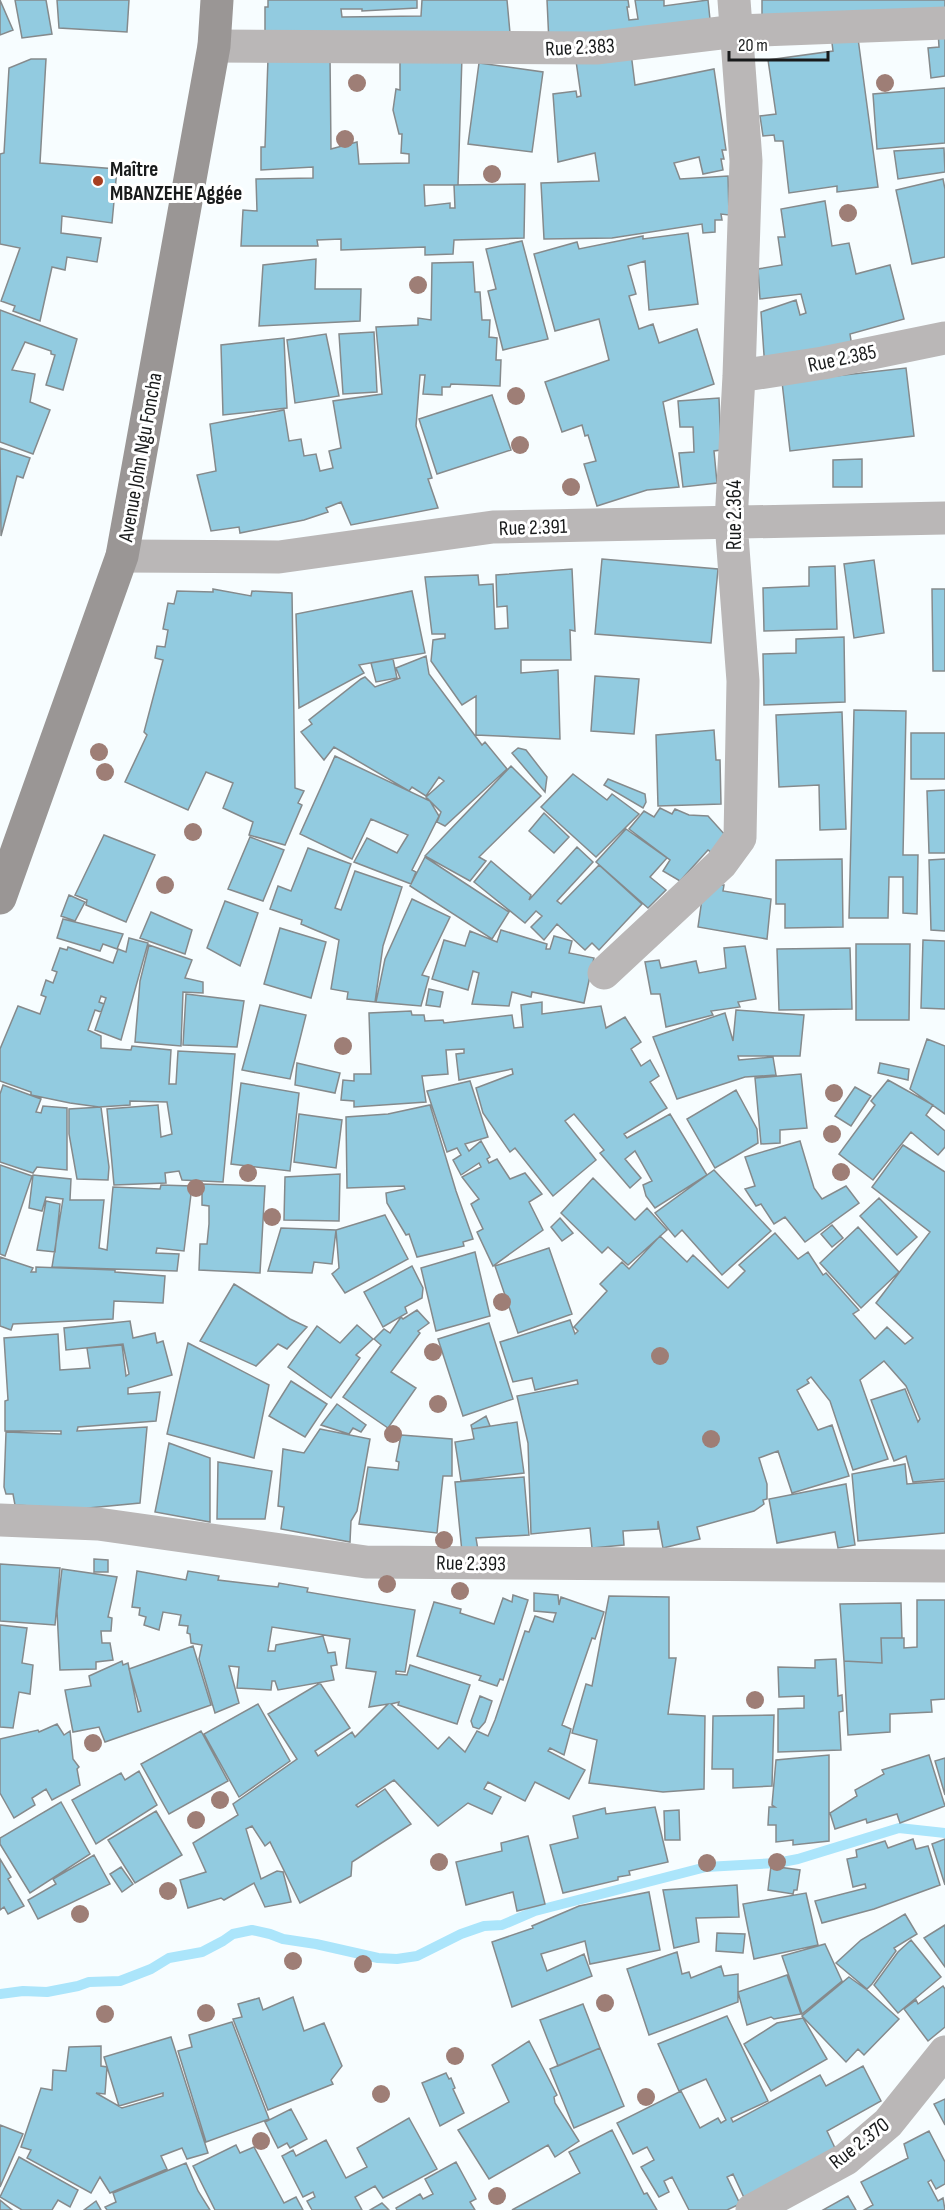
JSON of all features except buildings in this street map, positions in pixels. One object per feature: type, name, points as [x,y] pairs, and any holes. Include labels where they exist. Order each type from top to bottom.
[{"type":"main road","name":"Avenue John Ngu Foncha","points":[[0,898],[122,556],[214,46],[217,0]]},
{"type":"street","name":"Rue 2.383","points":[[214,46],[596,48],[736,16],[945,23]]},
{"type":"street","name":"Rue 2.364","points":[[604,973],[721,864],[740,838],[743,681],[731,522],[739,376],[746,160],[736,16]]},
{"type":"street","name":"Rue 2.385","points":[[739,376],[823,363],[945,338]]},
{"type":"street","name":"Rue 2.391","points":[[122,556],[279,557],[493,527],[945,518]]},
{"type":"street","name":"Rue 2.393","points":[[0,1520],[98,1524],[366,1562],[945,1566]]},
{"type":"street","name":"Rue 2.370","points":[[752,2210],[846,2159],[888,2123],[945,2052]]},
{"type":"waterway","points":[[0,1994],[23,1991],[47,1992],[89,1982],[120,1981],[151,1969],[169,1958],[202,1952],[233,1934],[252,1930],[283,1939],[378,1958],[397,1959],[417,1956],[461,1934],[484,1926],[502,1925],[535,1911],[706,1867],[777,1863],[798,1859],[899,1828],[945,1833]]},
{"type":"place","name":"Maître MBANZEHE Aggée","points":[[98,181]]}]
